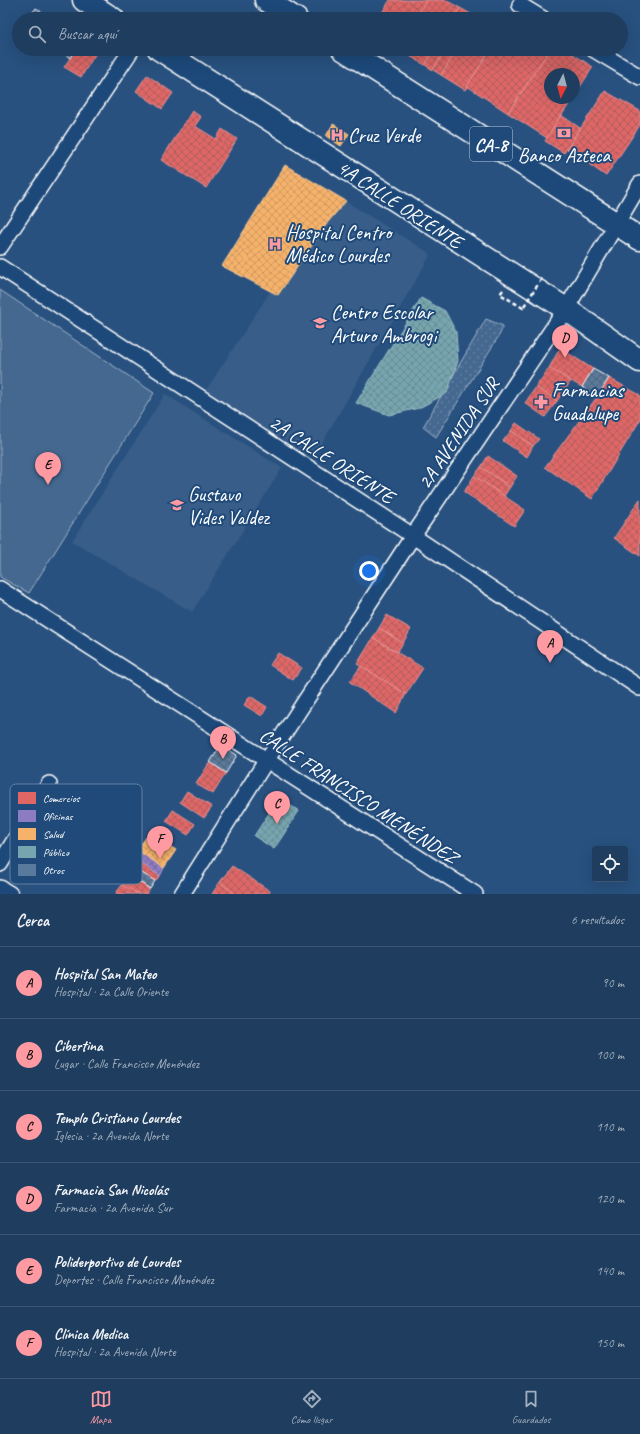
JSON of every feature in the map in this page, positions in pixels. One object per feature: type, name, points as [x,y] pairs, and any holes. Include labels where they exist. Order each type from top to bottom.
[{"type":"highway","points":[[266,0],[285,12]]},
{"type":"highway","name":"4A CALLE ORIENTE","points":[[170,56],[566,309],[640,361]]},
{"type":"highway","name":"CA-8","points":[[353,56],[640,240]]},
{"type":"street","points":[[520,5],[532,12]]},
{"type":"street","points":[[0,247],[127,56]]},
{"type":"street","points":[[605,56],[640,77]]},
{"type":"street","name":"2A AVENIDA SUR","points":[[182,894],[266,761],[413,536],[566,309],[640,184]]},
{"type":"street","name":"2A CALLE ORIENTE","points":[[0,267],[413,536],[640,688]]},
{"type":"street","name":"CALLE FRANCISCO MENÉNDEZ","points":[[0,589],[475,894]]},
{"type":"street","points":[[0,864],[10,848]]},
{"type":"street","points":[[0,888],[10,894]]},
{"type":"path","points":[[500,294],[523,308],[542,278]]},
{"type":"shaded area","name":"Centro Escolar Arturo Ambrogi","points":[[334,194],[431,254],[314,457],[204,393]]},
{"type":"shaded area","points":[[0,290],[154,393],[29,593],[0,577]]},
{"type":"shaded area","points":[[486,319],[503,326],[500,334],[436,437],[423,427]]},
{"type":"shaded area","name":"Gustavo Vides Valdez","points":[[165,394],[282,468],[192,612],[72,541]]},
{"type":"building: Comercios","points":[[390,0],[427,0],[419,12],[382,12]]},
{"type":"building: Comercios","points":[[427,0],[446,0],[460,8],[457,12],[419,12]]},
{"type":"building: Comercios","points":[[460,8],[467,12],[457,12]]},
{"type":"building: Comercios","points":[[71,56],[94,56],[81,77],[64,67]]},
{"type":"building: Comercios","points":[[410,56],[431,56],[425,65]]},
{"type":"building: Comercios","points":[[431,56],[442,56],[433,70],[425,65]]},
{"type":"building: Comercios","points":[[442,56],[453,56],[441,75],[433,70]]},
{"type":"building: Comercios","points":[[453,56],[487,56],[465,90],[441,75]]},
{"type":"building: Comercios","points":[[486,56],[545,56],[508,113],[467,86]]},
{"type":"building: Comercios","points":[[545,56],[576,56],[593,67],[580,87],[580,68],[544,68],[544,104],[569,104],[547,138],[508,113]]},
{"type":"building: Comercios","points":[[147,75],[173,93],[162,109],[136,91]]},
{"type":"building: Comercios","points":[[605,91],[640,111],[640,125],[606,176],[567,149]]},
{"type":"building: Comercios","points":[[192,111],[201,117],[195,126],[216,139],[222,129],[237,139],[206,188],[161,160]]},
{"type":"building: Comercios","name":"Banco Azteca","points":[[561,115],[580,128],[564,153],[545,141]]},
{"type":"building: Comercios","points":[[560,348],[593,369],[582,387],[549,368]]},
{"type":"building: Comercios","points":[[549,368],[571,381],[557,401],[536,387]]},
{"type":"building: Comercios","points":[[609,378],[640,395],[640,420],[592,499],[545,467],[597,397]]},
{"type":"building: Comercios","name":"Farmacias Guadalupe","points":[[536,387],[557,401],[545,417],[525,403]]},
{"type":"building: Comercios","points":[[516,423],[539,439],[533,446],[511,431]]},
{"type":"building: Comercios","points":[[511,431],[533,446],[527,457],[503,441]]},
{"type":"building: Comercios","points":[[488,456],[517,476],[510,487],[481,467]]},
{"type":"building: Comercios","points":[[481,467],[510,487],[504,496],[474,476]]},
{"type":"building: Comercios","points":[[474,476],[525,510],[514,526],[464,492]]},
{"type":"building: Comercios","points":[[640,499],[640,556],[614,538]]},
{"type":"building: Comercios","points":[[387,615],[411,629],[403,643],[379,628]]},
{"type":"building: Comercios","points":[[379,628],[403,643],[397,652],[373,638]]},
{"type":"building: Comercios","points":[[373,638],[423,668],[406,694],[357,664]]},
{"type":"building: Comercios","points":[[278,653],[302,668],[293,680],[270,665]]},
{"type":"building: Comercios","points":[[361,666],[406,694],[396,713],[350,682]]},
{"type":"building: Comercios","points":[[250,696],[267,707],[262,716],[244,705]]},
{"type":"building: Comercios","points":[[210,762],[226,773],[213,794],[196,784]]},
{"type":"building: Comercios","points":[[187,791],[212,807],[204,818],[180,802]]},
{"type":"building: Comercios","points":[[173,810],[195,824],[188,835],[166,821]]},
{"type":"building: Comercios","points":[[142,864],[160,876],[155,881],[142,873]]},
{"type":"building: Comercios","points":[[232,866],[270,891],[269,894],[235,894],[220,882]]},
{"type":"building: Comercios","points":[[220,882],[235,894],[212,894]]},
{"type":"building: Comercios","points":[[142,884],[150,889],[146,894],[139,894],[122,885]]},
{"type":"building: Comercios","points":[[122,885],[139,894],[116,893]]},
{"type":"building: Oficinas","points":[[142,853],[164,868],[160,876],[142,864]]},
{"type":"building: Salud","name":"Cruz Verde","points":[[333,124],[349,134],[341,146],[326,136]]},
{"type":"building: Salud","name":"Hospital Centro Médico Lourdes","points":[[285,165],[346,201],[328,222],[278,295],[222,266]]},
{"type":"building: Salud","points":[[149,833],[176,850],[164,868],[142,853],[142,843]]},
{"type":"building: Público","points":[[421,298],[445,311],[456,332],[458,361],[447,393],[419,408],[389,415],[356,403]]},
{"type":"building: Público","points":[[279,798],[299,811],[274,849],[254,836]]},
{"type":"building: Otros","points":[[36,8],[42,12],[33,12]]},
{"type":"building: Otros","points":[[593,369],[609,378],[597,397],[582,387]]},
{"type":"building: Otros","points":[[221,745],[237,755],[226,773],[210,762]]},
{"type":"building: Otros","points":[[142,873],[155,881],[150,889],[142,884]]},
{"type":"place","name":"Banco Azteca","points":[[564,133]]},
{"type":"place","name":"Cruz Verde","points":[[337,135]]},
{"type":"place","name":"Hospital Centro Médico Lourdes","points":[[275,244]]},
{"type":"place","name":"Centro Escolar Arturo Ambrogi","points":[[320,323]]},
{"type":"place","name":"Farmacia San Nicolás","points":[[565,358]]},
{"type":"place","name":"Farmacias Guadalupe","points":[[541,402]]},
{"type":"place","name":"Poliderportivo de Lourdes","points":[[48,485]]},
{"type":"place","name":"Gustavo Vides Valdez","points":[[177,505]]},
{"type":"place","name":"Hospital San Mateo","points":[[550,663]]},
{"type":"place","name":"Cibertina","points":[[223,759]]},
{"type":"place","name":"Templo Cristiano Lourdes","points":[[277,824]]},
{"type":"place","name":"Clínica Medica","points":[[160,859]]}]
